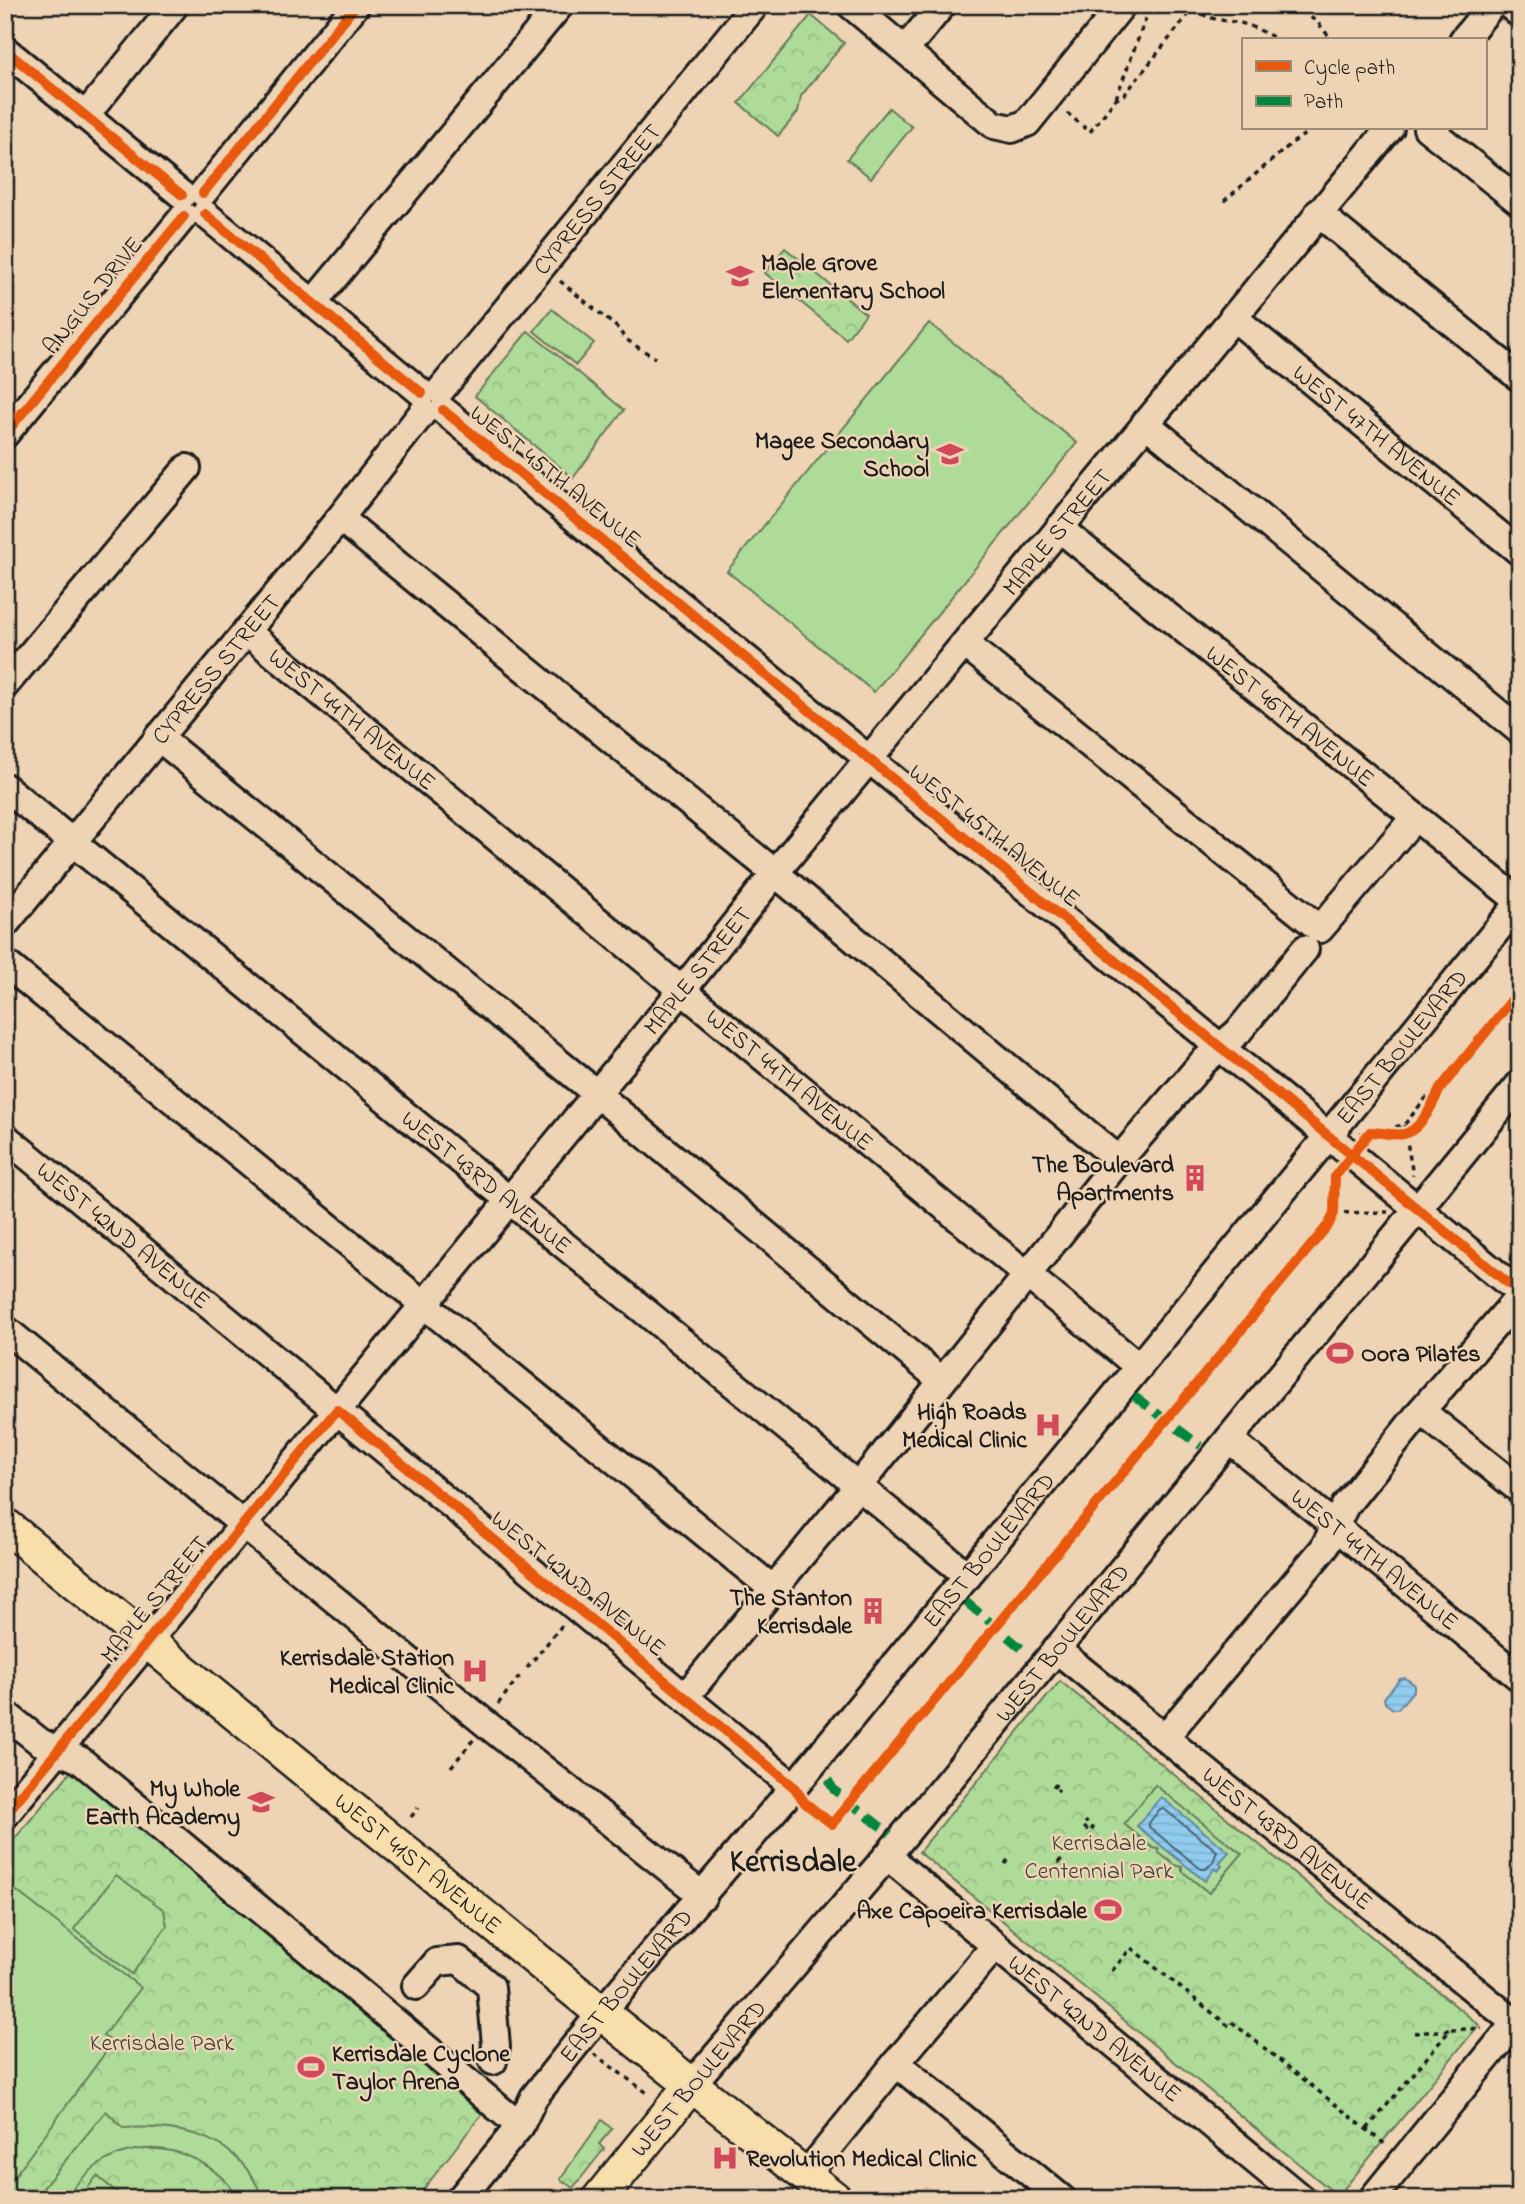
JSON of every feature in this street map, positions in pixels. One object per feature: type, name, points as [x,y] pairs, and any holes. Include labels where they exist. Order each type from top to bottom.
[{"type":"main road","name":"WEST 41ST AVENUE","points":[[5,1525],[601,2013],[835,2199]]},
{"type":"main road","name":"WEST BOULEVARD","points":[[599,2199],[692,2084]]},
{"type":"street","points":[[85,116],[175,5]]},
{"type":"street","name":"ANGUS DRIVE","points":[[5,434],[356,5]]},
{"type":"street","points":[[313,303],[559,5]]},
{"type":"street","name":"CYPRESS STREET","points":[[5,923],[340,519],[432,401],[755,5]]},
{"type":"street","points":[[851,5],[995,125],[1012,129],[1027,123],[1122,5]]},
{"type":"street","points":[[905,50],[942,5]]},
{"type":"street","points":[[1465,38],[1492,5]]},
{"type":"street","points":[[1509,5],[1520,14]]},
{"type":"street","name":"WEST 45TH AVENUE","points":[[5,50],[1328,1136],[1361,1141],[1417,1209],[1520,1295]]},
{"type":"street","name":"MAPLE STREET","points":[[5,1815],[775,873],[1388,130]]},
{"type":"street","points":[[1430,130],[1520,202]]},
{"type":"street","points":[[1318,213],[1520,379]]},
{"type":"street","name":"WEST 47TH AVENUE","points":[[1233,317],[1520,552]]},
{"type":"street","points":[[1145,423],[1520,731]]},
{"type":"street","points":[[5,685],[187,468]]},
{"type":"street","points":[[340,519],[775,873],[1119,1160]]},
{"type":"street","name":"WEST 46TH AVENUE","points":[[1059,528],[1520,902]]},
{"type":"street","name":"WEST 44TH AVENUE","points":[[246,631],[1139,1367]]},
{"type":"street","points":[[965,644],[1320,929],[1415,817]]},
{"type":"street","points":[[158,737],[596,1093],[942,1380]]},
{"type":"street","name":"WEST 43RD AVENUE","points":[[5,787],[968,1576]]},
{"type":"street","name":"EAST BOULEVARD","points":[[460,2199],[520,2126],[534,2097],[601,2013],[794,1787],[1520,902]]},
{"type":"street","points":[[685,1697],[1029,1275],[1119,1160],[1203,1062],[1238,1032],[1306,949]]},
{"type":"street","points":[[5,963],[773,1589]]},
{"type":"street","name":"WEST BOULEVARD","points":[[692,2084],[887,1856],[1520,1084]]},
{"type":"street","name":"WEST 42ND AVENUE","points":[[5,1137],[794,1787]]},
{"type":"street","points":[[1165,1737],[1324,1548],[1345,1506],[1421,1411],[1520,1295]]},
{"type":"street","points":[[5,1329],[485,1723],[703,1896]]},
{"type":"street","points":[[1421,1411],[1520,1490]]},
{"type":"street","name":"WEST 44TH AVENUE","points":[[1229,1440],[1520,1678]]},
{"type":"street","name":"WEST 43RD AVENUE","points":[[1056,1649],[1518,2022]]},
{"type":"street","points":[[5,1714],[40,1742],[80,1760],[520,2126]]},
{"type":"street","name":"WEST 42ND AVENUE","points":[[887,1856],[1302,2199]]},
{"type":"street","points":[[806,2175],[995,1946]]},
{"type":"street","points":[[416,1986],[437,1962],[459,1960],[491,1987],[496,2046],[494,2062]]},
{"type":"street","points":[[1372,2199],[1518,2022]]},
{"type":"street","points":[[896,2063],[1062,2199]]},
{"type":"path","points":[[1067,113],[1090,132],[1115,100],[1147,15],[1155,5]]},
{"type":"path","points":[[1115,100],[1125,94],[1199,5]]},
{"type":"path","points":[[1199,5],[1200,13],[1215,21],[1236,22],[1276,38]]},
{"type":"path","points":[[1295,5],[1318,23],[1330,38]]},
{"type":"path","points":[[1224,201],[1311,130]]},
{"type":"path","points":[[561,281],[620,330],[621,336],[655,358]]},
{"type":"path","points":[[1361,1141],[1387,1132],[1394,1135],[1405,1129],[1413,1130],[1448,1080]]},
{"type":"path","points":[[1405,1129],[1413,1175]]},
{"type":"path","points":[[1334,1201],[1331,1219],[1388,1212]]},
{"type":"path","points":[[527,1668],[563,1624]]},
{"type":"path","points":[[498,1704],[522,1673]]},
{"type":"path","points":[[451,1768],[480,1732]]},
{"type":"path","points":[[1056,1790],[1058,1782]]},
{"type":"path","points":[[411,1816],[418,1808]]},
{"type":"path","points":[[1084,1821],[1093,1828],[1090,1832],[1084,1827]]},
{"type":"path","points":[[1058,1863],[1064,1856]]},
{"type":"path","points":[[1005,1864],[1009,1858]]},
{"type":"path","points":[[1112,1971],[1131,1948],[1230,2027],[1233,2023],[1387,2145]]},
{"type":"path","points":[[1413,2033],[1484,2028]]},
{"type":"path","points":[[1367,2129],[1450,2030]]},
{"type":"path","points":[[587,2048],[651,2096]]},
{"type":"green space","points":[[811,15],[844,43],[801,96],[798,112],[778,136],[739,103]]},
{"type":"green space","points":[[889,108],[912,127],[871,178],[847,159]]},
{"type":"green space","points":[[785,248],[866,314],[846,339],[765,273]]},
{"type":"green space","points":[[552,309],[594,343],[576,365],[534,331]]},
{"type":"green space","points":[[929,323],[1077,443],[874,692],[727,571]]},
{"type":"green space","points":[[528,331],[624,410],[573,478],[475,396]]},
{"type":"green space","name":"Kerrisdale Centennial Park","points":[[1060,1681],[1479,2025],[1338,2196],[919,1852]]},
{"type":"green space","name":"Kerrisdale Park","points":[[73,1769],[488,2106],[416,2199],[5,2199],[5,1850]]},
{"type":"green space","points":[[1155,1785],[1242,1854],[1209,1893],[1182,1871],[1182,1867],[1175,1865],[1159,1853],[1159,1849],[1153,1848],[1124,1824]]},
{"type":"green space","points":[[116,1875],[164,1910],[167,1926],[132,1974],[74,1929]]},
{"type":"green space","points":[[5,1882],[141,1988],[103,2036],[113,2042],[5,2189]]},
{"type":"green space","points":[[106,2111],[123,2128],[187,2132],[224,2148],[239,2160],[253,2177],[263,2199],[239,2199],[213,2170],[196,2160],[160,2149],[140,2149],[121,2153],[103,2162],[87,2174],[64,2199],[34,2199]]},
{"type":"green space","points":[[602,2120],[612,2129],[599,2144],[604,2149],[573,2188],[560,2179]]},
{"type":"green space","points":[[97,2176],[125,2199],[79,2199]]},
{"type":"water","points":[[1405,1678],[1414,1684],[1414,1690],[1398,1709],[1393,1709],[1385,1703],[1384,1698],[1400,1679]]},
{"type":"water","points":[[1161,1797],[1229,1852],[1219,1863],[1222,1866],[1218,1871],[1214,1869],[1205,1881],[1137,1826]]},
{"type":"marked path","points":[[1134,1396],[1201,1446]]},
{"type":"marked path","points":[[966,1602],[1027,1653]]},
{"type":"marked path","points":[[828,1780],[834,1790],[890,1834]]},
{"type":"cycle path","points":[[203,193],[356,5]]},
{"type":"cycle path","points":[[5,50],[182,195]]},
{"type":"cycle path","points":[[205,214],[422,393]]},
{"type":"cycle path","points":[[5,434],[184,216]]},
{"type":"cycle path","points":[[443,410],[1520,1293]]},
{"type":"cycle path","points":[[5,1815],[337,1410],[794,1787],[805,1803],[832,1824],[1329,1224],[1334,1213],[1335,1176],[1370,1132],[1404,1134],[1416,1127],[1426,1116],[1440,1089],[1520,990]]},
{"type":"place","name":"Maple Grove Elementary School","points":[[740,276]]},
{"type":"place","name":"Magee Secondary School","points":[[950,454]]},
{"type":"place","name":"The Boulevard Apartments","points":[[1195,1178]]},
{"type":"place","name":"Oora Pilates","points":[[1340,1353]]},
{"type":"place","name":"High Roads Medical Clinic","points":[[1048,1425]]},
{"type":"place","name":"The Stanton Kerrisdale","points":[[873,1611]]},
{"type":"place","name":"Kerrisdale Station Medical Clinic","points":[[475,1671]]},
{"type":"place","name":"My Whole Earth Academy","points":[[261,1802]]},
{"type":"place","name":"Axe Capoeira Kerrisdale","points":[[1108,1910]]},
{"type":"place","name":"Kerrisdale Cyclone Taylor Arena","points":[[311,2067]]},
{"type":"place","name":"Revolution Medical Clinic","points":[[725,2158]]},
{"type":"district","name":"Kerrisdale","points":[[793,1860]]}]
